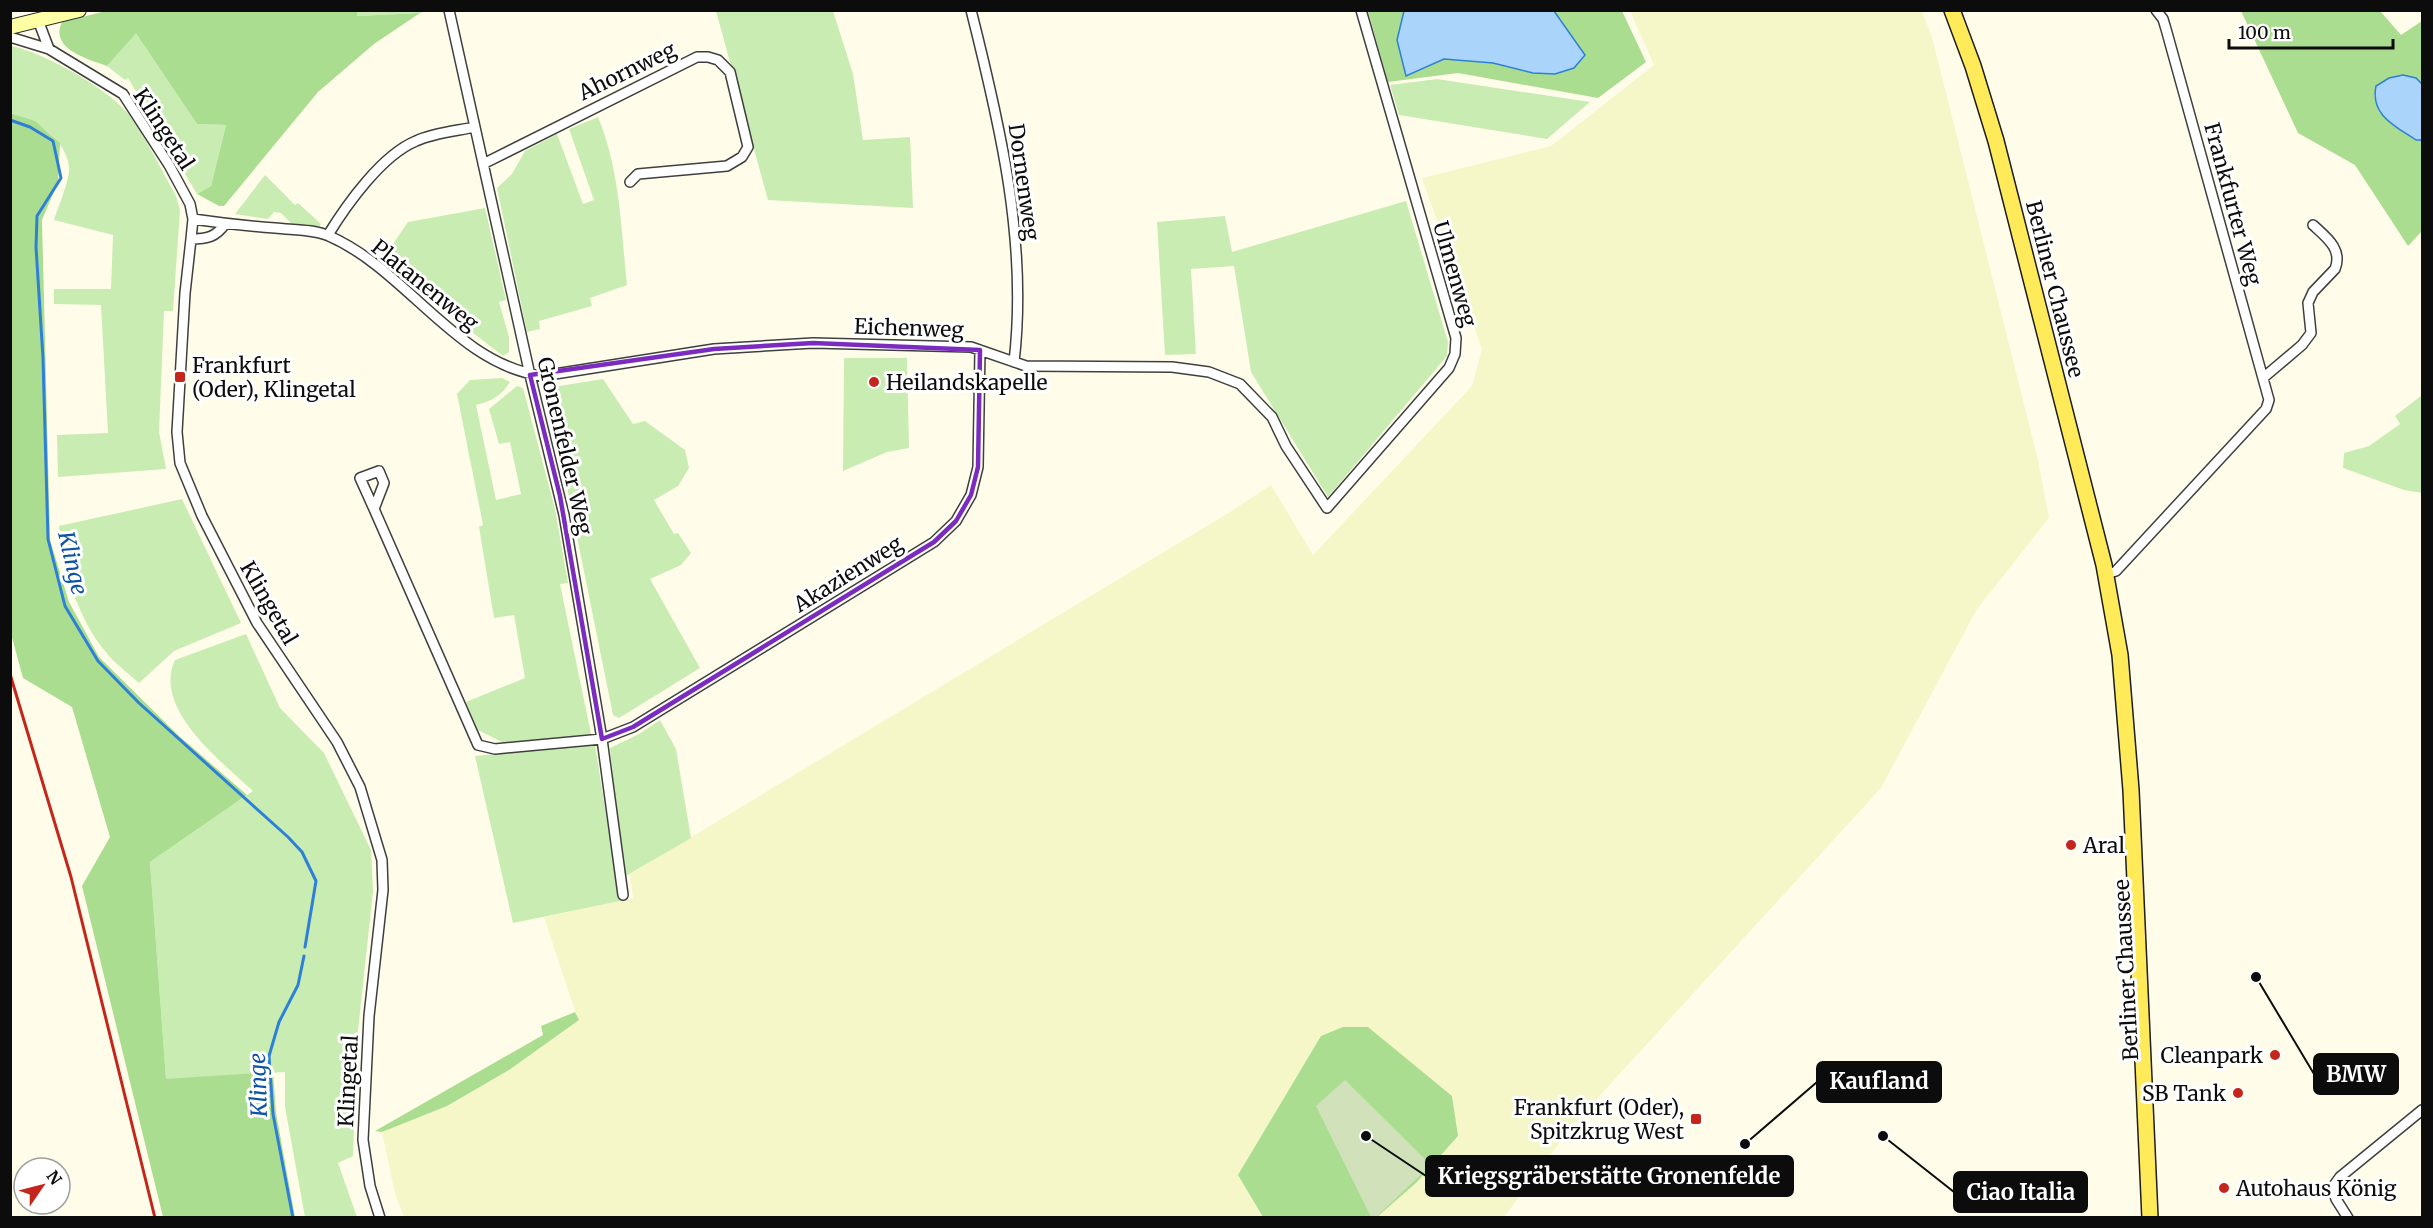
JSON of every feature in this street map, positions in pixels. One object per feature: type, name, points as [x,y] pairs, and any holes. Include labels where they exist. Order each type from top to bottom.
[{"type":"main road","points":[[10,27],[79,10]]},
{"type":"main road","name":"Berliner Chaussee","points":[[1952,10],[1993,129],[2130,653],[2158,1218]]},
{"type":"main road","name":"Berliner Chaussee","points":[[2110,575],[2120,655],[2131,790],[2150,1218]]},
{"type":"street","name":"Dornenweg","points":[[971,10],[993,98],[1012,201],[1017,259],[1017,337],[1014,362]]},
{"type":"street","name":"Ulmenweg","points":[[1327,508],[1449,369],[1455,354],[1455,338],[1361,10]]},
{"type":"street","name":"Frankfurter Weg","points":[[2110,575],[2266,410],[2269,400],[2166,29],[2163,19],[2156,10]]},
{"type":"street","name":"Gronenfelder Weg","points":[[450,11],[530,375],[564,515],[602,739],[623,895]]},
{"type":"street","points":[[38,20],[49,49]]},
{"type":"street","name":"Klingetal","points":[[10,37],[49,49],[123,94],[170,165],[190,204],[193,219],[185,293],[177,432],[180,463],[206,525],[258,623],[337,742],[360,787],[382,860],[383,890],[369,1016],[363,1140],[370,1186],[381,1218]]},
{"type":"street","name":"Ahornweg","points":[[483,164],[698,57],[718,60],[730,72],[748,147],[742,157],[727,166],[638,174],[630,182]]},
{"type":"street","points":[[328,235],[364,187],[401,150],[417,140],[475,127]]},
{"type":"street","name":"Platanenweg","points":[[193,219],[328,235],[382,268],[488,358],[510,369],[530,375]]},
{"type":"street","points":[[191,240],[217,235],[225,224]]},
{"type":"street","points":[[2263,378],[2302,345],[2311,333],[2307,303],[2313,292],[2337,265],[2337,255],[2332,242],[2313,225]]},
{"type":"street","name":"Eichenweg","points":[[530,375],[542,376],[714,349],[813,343],[971,347],[1026,366],[1172,367],[1209,372],[1240,384],[1272,417],[1286,446],[1327,508]]},
{"type":"street","name":"Akazienweg","points":[[602,739],[633,727],[849,595],[934,542],[956,521],[971,495],[978,467],[980,350]]},
{"type":"street","points":[[374,509],[478,746],[495,749],[602,739]]},
{"type":"street","points":[[2348,1218],[2336,1200],[2332,1188],[2340,1177],[2422,1110]]},
{"type":"highlighted area","points":[[813,343],[980,350],[978,467],[971,495],[956,521],[934,542],[849,595],[633,727],[602,739],[560,496],[530,375],[714,349]]},
{"type":"green space","points":[[110,10],[357,10],[357,16],[420,13],[374,44],[318,92],[224,206],[219,206],[197,194],[211,186],[226,125],[197,124],[136,33],[107,66],[72,52],[61,39],[59,31],[62,22]]},
{"type":"green space","points":[[357,11],[425,11],[356,16]]},
{"type":"green space","points":[[716,11],[833,11],[853,74],[863,140],[910,137],[913,208],[768,200]]},
{"type":"green space","points":[[1368,11],[1404,11],[1397,40],[1407,76],[1444,59],[1493,63],[1533,73],[1585,55],[1554,11],[1622,11],[1646,62],[1598,98],[1458,73],[1388,82]]},
{"type":"green space","points":[[1630,11],[1922,11],[1932,37],[2038,460],[2049,518],[1977,609],[1881,788],[1572,1126],[1504,1217],[1377,1217],[1416,1183],[1458,1136],[1238,1174],[1263,1217],[404,1217],[395,1194],[382,1132],[447,1106],[509,1070],[578,1020],[544,917],[633,898],[630,874],[1230,512],[1271,485],[1313,555],[1472,386],[1482,349],[1422,178],[1551,146],[1654,65]]},
{"type":"green space","points":[[2241,11],[2380,11],[2401,35],[2422,21],[2422,84],[2416,78],[2374,95],[2379,112],[2416,140],[2422,140],[2422,231],[2408,246],[2355,165],[2298,133]]},
{"type":"green space","points":[[136,32],[197,124],[226,125],[211,186],[197,194],[128,78],[125,80],[107,66]]},
{"type":"green space","points":[[11,46],[57,63],[107,94],[120,105],[142,134],[176,196],[180,210],[173,311],[164,311],[159,432],[166,469],[58,477],[57,435],[108,433],[101,305],[54,304],[54,289],[111,289],[113,235],[54,220],[66,185],[69,166],[66,155],[55,138],[39,126],[11,113]]},
{"type":"green space","points":[[1437,79],[1590,102],[1547,139],[1399,115],[1390,85]]},
{"type":"green space","points":[[10,113],[35,121],[60,143],[58,182],[42,220],[50,540],[69,602],[99,657],[178,735],[247,795],[150,862],[166,1079],[273,1072],[276,1113],[295,1217],[163,1217],[82,886],[110,837],[72,707],[23,678],[10,630]]},
{"type":"green space","points":[[598,117],[615,178],[627,285],[590,298],[592,306],[539,321],[540,329],[527,332],[497,188],[512,174],[525,151],[557,134],[583,204],[594,200],[569,129]]},
{"type":"green space","points":[[265,175],[295,205],[298,203],[321,224],[319,227],[291,223],[281,213],[274,212],[268,219],[235,214]]},
{"type":"green space","points":[[1406,201],[1448,342],[1447,356],[1328,497],[1251,372],[1234,266],[1191,269],[1196,354],[1165,355],[1157,222],[1225,216],[1232,252]]},
{"type":"green space","points":[[485,208],[506,300],[499,302],[509,337],[509,352],[503,356],[384,257],[408,222]]},
{"type":"green space","points":[[844,358],[907,358],[909,448],[887,452],[843,471]]},
{"type":"green space","points":[[502,378],[510,382],[503,391],[491,400],[476,405],[496,500],[521,494],[510,442],[499,444],[489,409],[517,386],[523,388],[555,509],[568,583],[560,584],[591,734],[504,743],[478,730],[466,702],[525,678],[514,615],[494,618],[479,527],[483,525],[457,394],[470,380]]},
{"type":"green space","points":[[603,379],[633,424],[645,421],[685,450],[689,468],[678,486],[654,500],[674,534],[678,533],[691,553],[681,565],[650,579],[700,668],[619,718],[613,715],[547,388]]},
{"type":"green space","points":[[2422,395],[2422,493],[2404,490],[2343,468],[2344,453],[2369,446],[2400,424],[2395,416]]},
{"type":"green space","points":[[182,499],[241,623],[174,651],[139,683],[109,655],[88,625],[67,574],[59,526]]},
{"type":"green space","points":[[246,634],[280,708],[324,753],[371,850],[373,891],[357,1040],[353,1156],[338,1163],[357,1217],[305,1217],[285,1107],[285,1072],[166,1080],[150,862],[253,791],[194,733],[181,715],[173,697],[170,679],[175,660]]},
{"type":"green space","points":[[660,720],[676,749],[691,838],[624,877],[610,748],[639,734]]},
{"type":"green space","points":[[595,745],[620,901],[513,923],[475,756]]},
{"type":"green space","points":[[575,1012],[579,1020],[509,1070],[447,1106],[382,1132],[375,1131],[543,1035],[541,1026]]},
{"type":"green space","points":[[1343,1027],[1368,1027],[1452,1096],[1458,1136],[1416,1183],[1377,1217],[1263,1217],[1238,1175],[1321,1036]]},
{"type":"green space","points":[[1345,1080],[1431,1165],[1376,1217],[1371,1217],[1316,1106]]},
{"type":"water","points":[[1404,11],[1554,11],[1585,55],[1574,68],[1555,74],[1533,73],[1493,63],[1444,59],[1406,76],[1397,40]]},
{"type":"water","points":[[2403,75],[2416,78],[2422,84],[2422,140],[2416,140],[2386,119],[2377,105],[2376,86],[2389,78]]},
{"type":"waterway","name":"Klinge","points":[[10,120],[30,127],[53,141],[61,178],[37,216],[36,247],[43,358],[48,539],[65,606],[98,661],[139,703],[302,852],[316,881],[305,947]]},
{"type":"waterway","name":"Klinge","points":[[293,1218],[273,1114],[269,1056],[279,1022],[298,985],[304,956]]},
{"type":"railway","points":[[10,674],[71,877],[155,1218]]},
{"type":"place","name":"Frankfurt (Oder), Klingetal","points":[[180,377]]},
{"type":"place","name":"Heilandskapelle","points":[[874,382]]},
{"type":"place","name":"Aral","points":[[2071,845]]},
{"type":"place","name":"BMW","points":[[2256,977]]},
{"type":"place","name":"Cleanpark","points":[[2275,1055]]},
{"type":"place","name":"SB Tank","points":[[2238,1093]]},
{"type":"place","name":"Frankfurt (Oder), Spitzkrug West","points":[[1696,1119]]},
{"type":"place","name":"Kriegsgräberstätte Gronenfelde","points":[[1366,1136]]},
{"type":"place","name":"Ciao Italia","points":[[1883,1136]]},
{"type":"place","name":"Kaufland","points":[[1745,1144]]},
{"type":"place","name":"Autohaus König","points":[[2224,1188]]}]
